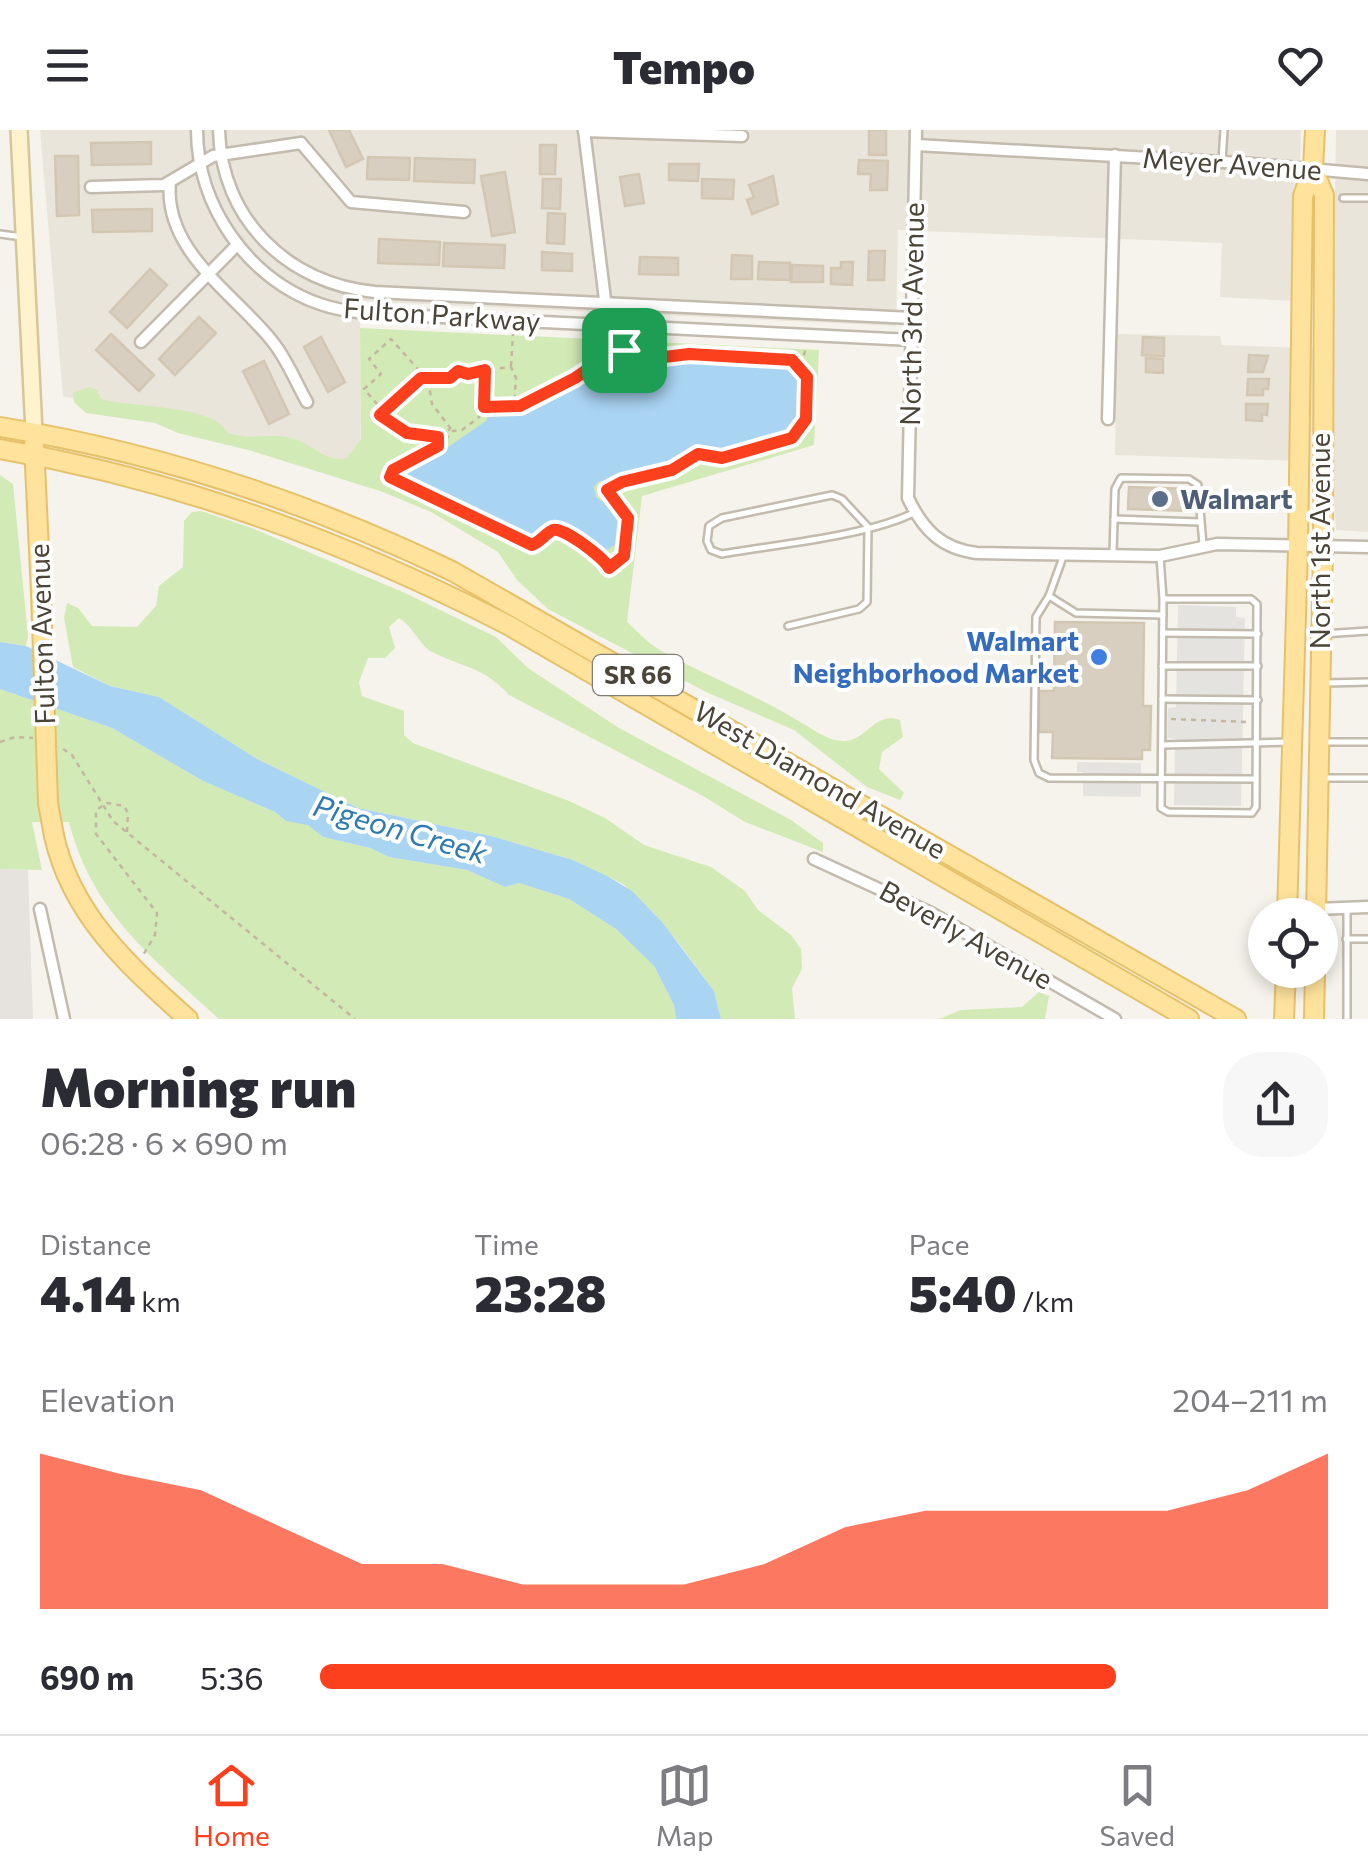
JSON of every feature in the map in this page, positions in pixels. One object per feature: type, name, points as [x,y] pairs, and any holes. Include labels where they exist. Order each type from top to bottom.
[{"type":"main road","points":[[19,130],[34,432]]},
{"type":"main road","name":"North 1st Avenue","points":[[1287,898],[1303,196],[1312,169],[1315,130]]},
{"type":"main road","name":"North 1st Avenue","points":[[1312,169],[1324,195],[1316,898]]},
{"type":"main road","name":"West Diamond Avenue","points":[[0,427],[225,480],[388,540],[452,570],[1236,1019]]},
{"type":"main road","name":"Fulton Avenue","points":[[34,432],[48,804],[54,836],[75,896],[108,945],[188,1019]]},
{"type":"main road","name":"West Diamond Avenue","points":[[0,449],[126,475],[268,518],[436,588],[1189,1019]]},
{"type":"main road","points":[[1284,1019],[1285,988]]},
{"type":"main road","points":[[1314,1019],[1315,988]]},
{"type":"street","name":"Fulton Parkway","points":[[196,130],[200,164],[217,215],[238,246],[270,276],[305,298],[348,311],[912,340]]},
{"type":"street","name":"Fulton Parkway","points":[[219,130],[221,155],[237,205],[267,245],[314,278],[352,290],[912,318]]},
{"type":"street","points":[[302,130],[301,143],[351,202],[464,212]]},
{"type":"street","name":"North 3rd Avenue","points":[[914,512],[908,498],[916,130]]},
{"type":"street","points":[[608,324],[584,131],[742,136]]},
{"type":"street","points":[[92,187],[155,187],[221,155],[301,143]]},
{"type":"street","name":"Meyer Avenue","points":[[916,145],[1368,174]]},
{"type":"street","points":[[1108,418],[1115,155]]},
{"type":"street","points":[[170,182],[176,224],[208,274],[274,343],[307,402]]},
{"type":"street","points":[[140,342],[238,246]]},
{"type":"street","points":[[914,512],[940,542],[959,551],[1160,556],[1203,546],[1368,547]]},
{"type":"street","name":"Beverly Avenue","points":[[814,859],[931,912],[1114,1019]]},
{"type":"street","points":[[1338,908],[1368,907]]},
{"type":"street","points":[[40,908],[64,1019]]},
{"type":"lane","points":[[1222,162],[1224,130]]},
{"type":"lane","points":[[1343,198],[1368,198]]},
{"type":"lane","points":[[0,234],[26,237]]},
{"type":"lane","points":[[374,314],[375,292]]},
{"type":"lane","points":[[1112,556],[1115,488],[1121,478],[1189,479],[1198,485],[1203,546]]},
{"type":"lane","points":[[1142,478],[1142,487]]},
{"type":"lane","points":[[1157,479],[1157,488]]},
{"type":"lane","points":[[1170,479],[1170,488]]},
{"type":"lane","points":[[788,626],[859,609],[867,602],[868,527],[842,499],[832,495],[722,518],[709,526],[707,541],[712,550],[722,554],[868,527],[898,521],[914,512]]},
{"type":"lane","points":[[1141,510],[1141,520]]},
{"type":"lane","points":[[1156,510],[1156,521]]},
{"type":"lane","points":[[1170,510],[1170,521]]},
{"type":"lane","points":[[1114,520],[1200,522]]},
{"type":"lane","points":[[1064,556],[1036,618],[1033,644],[1034,760],[1039,773],[1049,778],[1256,779]]},
{"type":"lane","points":[[1160,556],[1161,808],[1168,812],[1252,813],[1256,806],[1258,745],[1257,604],[1251,599],[1163,599]]},
{"type":"lane","points":[[1049,596],[1076,613],[1163,615]]},
{"type":"lane","points":[[1320,634],[1368,631]]},
{"type":"lane","points":[[1163,633],[1258,634]]},
{"type":"lane","points":[[1162,666],[1258,666]]},
{"type":"lane","points":[[1319,683],[1368,682]]},
{"type":"lane","points":[[1162,699],[1258,700]]},
{"type":"lane","points":[[1162,745],[1292,742]]},
{"type":"lane","points":[[1317,742],[1368,742]]},
{"type":"lane","points":[[1317,778],[1368,778]]},
{"type":"lane","points":[[1347,907],[1347,1019]]},
{"type":"lane","points":[[1346,939],[1368,939]]},
{"type":"path","points":[[513,334],[514,407]]},
{"type":"path","points":[[384,412],[364,389],[381,374],[369,359],[391,339],[427,378],[432,404],[452,430]]},
{"type":"path","points":[[624,350],[625,339]]},
{"type":"path","points":[[800,366],[806,348]]},
{"type":"path","points":[[452,430],[438,446],[393,470],[389,475],[392,480],[532,545],[550,531],[561,530],[601,557],[609,568],[624,556],[628,518],[607,490],[622,482],[672,470],[698,454],[722,458],[792,438],[806,419],[807,377],[800,366],[782,358],[703,354],[648,359],[624,350],[514,407],[487,407]]},
{"type":"path","points":[[485,370],[487,407],[462,430],[438,437],[398,429],[380,415],[421,378],[450,378],[458,371],[468,374],[485,370],[511,367]]},
{"type":"path","points":[[438,437],[438,446]]},
{"type":"path","points":[[1162,719],[1258,722]]},
{"type":"path","points":[[0,742],[15,737],[43,741]]},
{"type":"path","points":[[56,744],[72,754],[102,805],[127,834],[355,1019]]},
{"type":"path","points":[[127,834],[128,813],[124,806],[112,802],[102,805],[94,817],[96,834],[158,913],[156,935],[132,969]]},
{"type":"shaded area","points":[[40,130],[1301,130],[1295,301],[1220,297],[1222,243],[898,230],[896,326],[360,301],[361,470],[63,396]]},
{"type":"shaded area","points":[[1336,130],[1368,130],[1368,532],[1336,530],[1332,462],[1115,455],[1117,334],[1220,336],[1222,345],[1333,349]]},
{"type":"shaded area","points":[[1178,605],[1236,607],[1236,617],[1245,618],[1241,806],[1174,805],[1175,739],[1167,738],[1168,708],[1176,707]]},
{"type":"shaded area","points":[[1077,762],[1141,763],[1141,797],[1083,796],[1083,772],[1077,772]]},
{"type":"shaded area","points":[[0,869],[28,870],[33,1019],[0,1019]]},
{"type":"green space","points":[[360,328],[819,350],[814,445],[642,496],[627,622],[663,652],[833,740],[853,739],[884,719],[900,720],[903,737],[882,752],[879,769],[904,793],[900,800],[867,787],[794,730],[706,692],[548,609],[517,580],[498,552],[431,512],[383,492],[155,423],[86,413],[74,402],[73,393],[89,387],[97,390],[101,399],[190,412],[220,424],[228,433],[286,437],[333,458],[347,458],[361,439]]},
{"type":"green space","points":[[0,475],[13,484],[26,646],[0,642]]},
{"type":"green space","points":[[201,511],[249,527],[405,593],[496,637],[528,668],[619,728],[791,820],[823,843],[823,852],[745,822],[509,695],[482,673],[432,652],[399,618],[389,627],[395,648],[385,658],[368,658],[359,682],[362,696],[404,711],[404,735],[413,743],[569,801],[605,818],[644,845],[711,867],[745,891],[758,910],[791,935],[801,949],[802,969],[792,988],[795,1019],[721,1019],[714,991],[654,913],[623,884],[573,860],[491,836],[358,808],[257,759],[159,697],[110,686],[73,667],[64,618],[67,603],[78,608],[92,626],[137,627],[156,606],[159,586],[183,567],[184,521],[192,512]]},
{"type":"green space","points":[[0,689],[112,728],[203,781],[275,812],[286,821],[308,824],[323,837],[370,848],[389,857],[467,870],[505,887],[519,883],[569,899],[616,929],[654,966],[674,1005],[676,1019],[219,1019],[149,954],[109,908],[79,854],[69,822],[32,822],[42,870],[0,869]]},
{"type":"green space","points":[[1039,992],[1049,996],[1045,1019],[939,1019],[961,1010],[1022,1007]]},
{"type":"water","points":[[690,361],[792,369],[801,387],[799,419],[786,430],[717,450],[695,450],[670,464],[598,482],[594,487],[596,497],[613,511],[619,528],[618,543],[605,551],[557,520],[531,538],[405,477],[410,469],[416,469],[486,421],[491,408],[502,405],[509,415],[515,414],[551,393],[593,381],[617,368],[643,373],[667,363]]},
{"type":"water","name":"Pigeon Creek","points":[[0,642],[26,646],[110,686],[159,697],[257,759],[358,808],[491,836],[573,860],[607,876],[632,891],[662,922],[714,991],[721,1019],[676,1019],[674,1005],[654,966],[616,929],[569,899],[519,883],[505,887],[467,870],[389,857],[370,848],[323,837],[308,825],[286,821],[275,812],[203,781],[112,728],[0,689]]},
{"type":"building","points":[[329,130],[349,130],[363,159],[346,167]]},
{"type":"building","points":[[869,130],[886,130],[886,155],[869,155]]},
{"type":"building","points":[[151,142],[151,164],[92,165],[91,143]]},
{"type":"building","points":[[540,145],[556,145],[555,174],[540,174]]},
{"type":"building","points":[[55,156],[78,156],[79,215],[57,216]]},
{"type":"building","points":[[368,157],[410,158],[409,180],[367,179]]},
{"type":"building","points":[[415,158],[475,160],[474,183],[414,181]]},
{"type":"building","points":[[859,160],[888,161],[887,190],[870,190],[871,174],[858,174]]},
{"type":"building","points":[[669,164],[699,164],[698,181],[669,180]]},
{"type":"building","points":[[505,172],[515,232],[492,236],[481,176]]},
{"type":"building","points":[[639,174],[644,203],[625,206],[620,177]]},
{"type":"building","points":[[773,176],[778,204],[752,214],[747,200],[754,197],[749,185]]},
{"type":"building","points":[[543,179],[561,179],[560,209],[542,208]]},
{"type":"building","points":[[702,179],[734,180],[733,199],[702,198]]},
{"type":"building","points":[[152,209],[152,231],[93,232],[92,210]]},
{"type":"building","points":[[548,213],[565,214],[564,244],[547,243]]},
{"type":"building","points":[[379,239],[440,242],[439,265],[378,263]]},
{"type":"building","points":[[444,243],[505,245],[504,268],[443,266]]},
{"type":"building","points":[[869,251],[885,251],[884,280],[868,280]]},
{"type":"building","points":[[542,252],[572,254],[572,271],[542,270]]},
{"type":"building","points":[[732,255],[752,256],[752,279],[731,279]]},
{"type":"building","points":[[640,257],[678,258],[678,275],[639,274]]},
{"type":"building","points":[[759,262],[790,263],[790,280],[758,279]]},
{"type":"building","points":[[841,262],[853,262],[852,285],[831,284],[831,268],[841,268]]},
{"type":"building","points":[[792,265],[823,266],[823,282],[791,282]]},
{"type":"building","points":[[150,269],[167,285],[127,328],[110,312]]},
{"type":"building","points":[[199,317],[216,333],[175,375],[159,359]]},
{"type":"building","points":[[111,334],[154,375],[139,391],[96,350]]},
{"type":"building","points":[[321,337],[345,382],[328,392],[304,347]]},
{"type":"building","points":[[1143,337],[1164,338],[1164,356],[1142,355]]},
{"type":"building","points":[[1249,355],[1268,356],[1263,372],[1248,372]]},
{"type":"building","points":[[1146,358],[1163,359],[1163,373],[1146,372]]},
{"type":"building","points":[[264,361],[289,414],[269,424],[243,371]]},
{"type":"building","points":[[1248,379],[1269,379],[1268,389],[1263,389],[1263,395],[1247,395]]},
{"type":"building","points":[[1246,404],[1268,404],[1267,415],[1262,414],[1262,421],[1246,420]]},
{"type":"building","name":"Walmart","points":[[1129,487],[1191,489],[1191,511],[1128,509]]},
{"type":"building","name":"Walmart Neighborhood Market","points":[[1055,622],[1144,623],[1143,706],[1151,706],[1150,750],[1142,750],[1142,759],[1052,758],[1053,732],[1039,732],[1039,691],[1054,691]]},
{"type":"place","name":"Walmart","points":[[1160,499]]},
{"type":"place","name":"Walmart Neighborhood Market","points":[[1099,657]]},
{"type":"route","points":[[624,350],[648,359],[689,354],[792,360],[807,377],[806,419],[792,438],[722,458],[698,454],[672,470],[622,482],[607,490],[628,518],[624,556],[609,568],[601,557],[561,530],[550,531],[532,545],[390,477],[393,470],[438,446],[438,437],[407,433],[380,415],[421,378],[450,378],[458,371],[468,374],[485,370],[484,407],[508,408],[520,406],[543,390],[575,378],[612,353],[624,350]]}]
